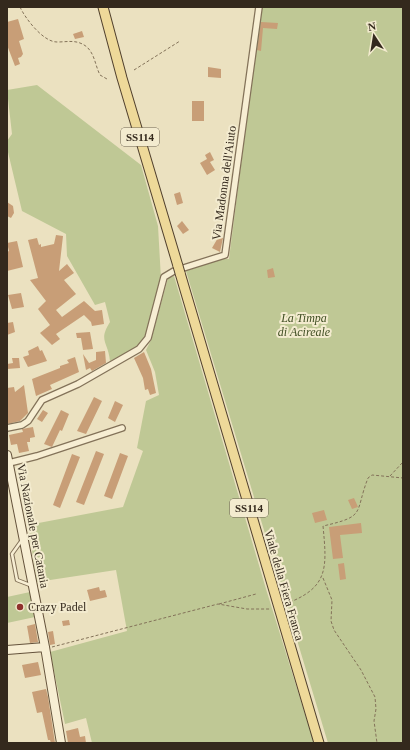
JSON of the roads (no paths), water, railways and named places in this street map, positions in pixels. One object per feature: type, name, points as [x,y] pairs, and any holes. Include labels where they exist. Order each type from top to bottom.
[{"type":"main road","name":"Viale della Fiera Franca","points":[[103,7],[122,78],[319,743]]},
{"type":"main road","name":"Via Nazionale per Catania","points":[[8,459],[45,648],[61,743]]},
{"type":"main road","points":[[7,650],[45,648]]},
{"type":"street","name":"Via Madonna dell'Aiuto","points":[[7,428],[22,425],[28,421],[42,400],[78,384],[139,349],[148,338],[164,277],[174,271],[225,255],[259,7]]},
{"type":"street","points":[[8,459],[38,456],[122,428]]},
{"type":"lane","points":[[23,538],[12,554],[17,580],[33,587]]},
{"type":"place","name":"Crazy Padel","points":[[20,607]]},
{"type":"park label","name":"La Timpa di Acireale","points":[[304,325]]}]
